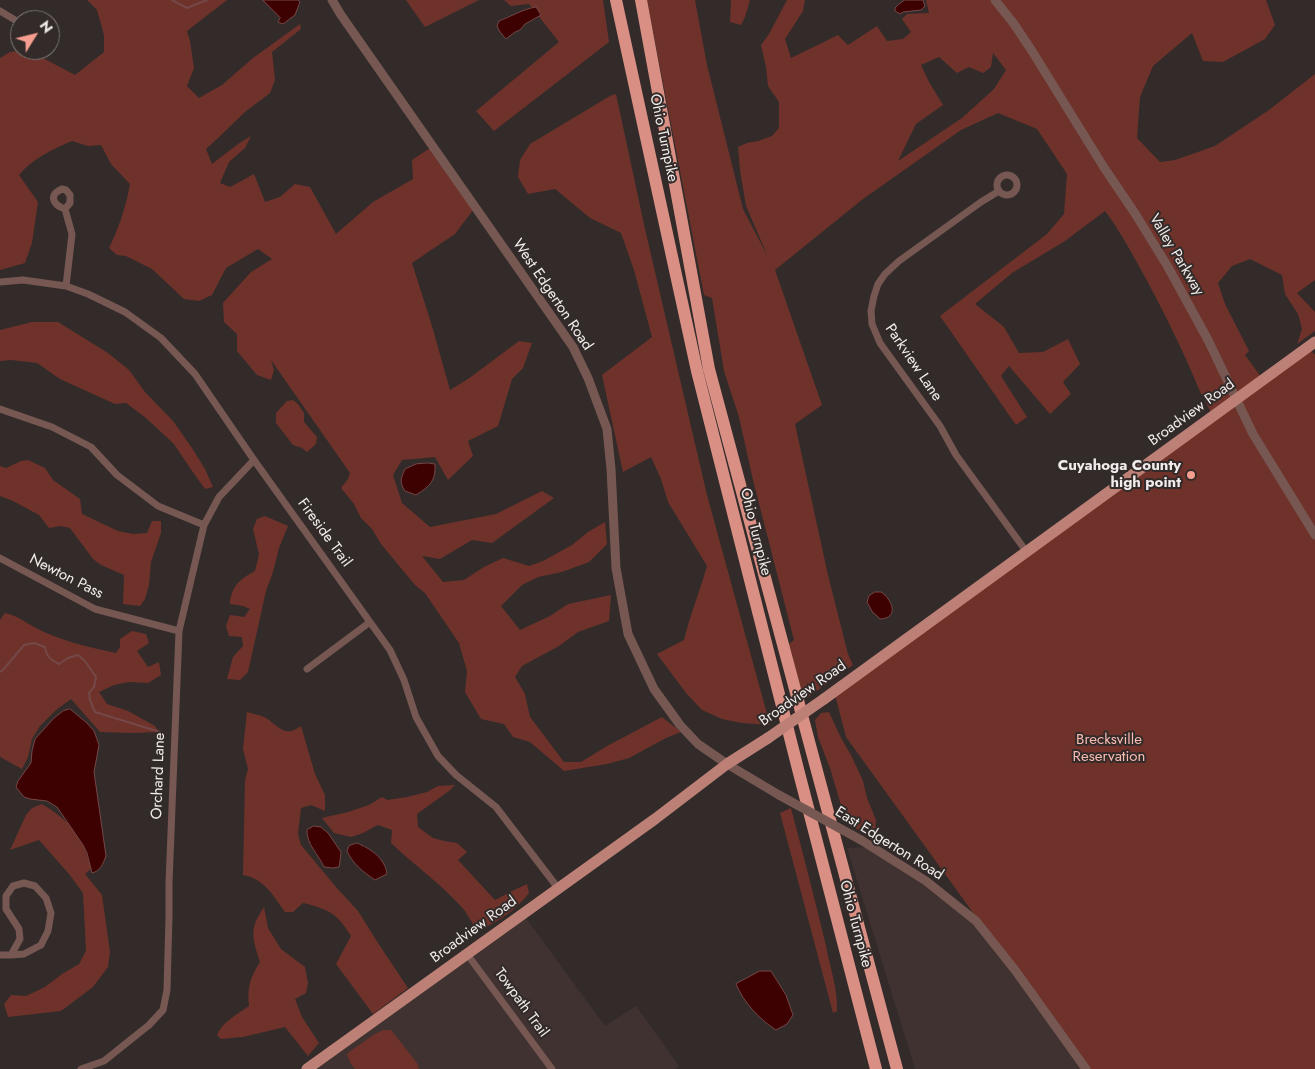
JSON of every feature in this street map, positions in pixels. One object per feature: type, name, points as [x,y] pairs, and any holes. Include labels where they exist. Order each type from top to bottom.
[{"type":"highway","name":"Ohio Turnpike","points":[[616,0],[697,371],[876,1069]]},
{"type":"highway","name":"Ohio Turnpike","points":[[641,0],[709,369],[897,1069]]},
{"type":"main road","name":"Broadview Road","points":[[307,1069],[655,819],[728,764],[824,699],[1315,342]]},
{"type":"street","name":"West Edgerton Road","points":[[332,0],[574,347],[607,429],[616,568],[628,634],[654,689],[680,725],[698,744],[728,764]]},
{"type":"street","name":"Valley Parkway","points":[[995,0],[1032,50],[1168,267],[1203,331],[1253,434],[1315,535]]},
{"type":"street","name":"Parkview Lane","points":[[998,191],[905,256],[885,274],[878,284],[874,296],[871,311],[872,324],[880,343],[940,426],[956,455],[1026,551]]},
{"type":"street","points":[[65,209],[72,234],[66,286]]},
{"type":"street","name":"Fireside Trail","points":[[0,282],[24,280],[66,286],[88,294],[125,312],[162,338],[195,374],[390,650],[404,680],[416,717],[438,756],[456,775],[496,807],[558,888]]},
{"type":"street","points":[[0,409],[52,427],[91,447],[118,475],[158,506],[204,525]]},
{"type":"street","name":"Orchard Lane","points":[[81,1069],[104,1061],[149,1025],[164,1010],[167,990],[169,883],[179,631],[204,525],[220,497],[254,460]]},
{"type":"street","name":"Newton Pass","points":[[0,558],[95,609],[179,631]]},
{"type":"street","points":[[307,669],[370,622]]},
{"type":"street","name":"East Edgerton Road","points":[[728,764],[861,840],[926,881],[976,921],[1017,972],[1086,1069]]},
{"type":"street","points":[[0,955],[11,955],[24,954],[41,945],[48,931],[51,913],[46,898],[35,886],[24,883],[13,886],[6,896],[6,909],[19,929],[20,939],[11,955]]},
{"type":"street","name":"Towpath Trail","points":[[467,954],[552,1069]]},
{"type":"shaded area","points":[[263,0],[298,0],[300,2],[295,15],[283,24],[278,22],[280,18]]},
{"type":"shaded area","points":[[905,0],[923,0],[925,6],[921,10],[900,14],[895,11],[895,8]]},
{"type":"shaded area","points":[[536,7],[541,15],[525,24],[520,30],[506,39],[497,26],[499,21]]},
{"type":"shaded area","points":[[416,464],[435,464],[431,482],[416,495],[405,491],[401,480],[405,469]]},
{"type":"shaded area","points":[[875,592],[881,592],[891,603],[892,612],[886,618],[880,619],[873,613],[867,602],[869,596]]},
{"type":"shaded area","points":[[70,709],[94,731],[99,745],[94,772],[106,856],[99,869],[92,873],[83,845],[57,807],[47,801],[24,797],[16,787],[31,763],[35,739],[54,718],[63,711]]},
{"type":"shaded area","points":[[314,826],[321,827],[328,833],[341,852],[339,867],[324,867],[307,835],[307,830]]},
{"type":"shaded area","points":[[357,843],[367,848],[380,859],[386,868],[387,874],[375,880],[352,860],[347,851],[349,846]]},
{"type":"shaded area","points":[[866,847],[945,898],[977,927],[995,947],[1083,1069],[915,1069],[847,848]]},
{"type":"shaded area","points":[[526,918],[605,1026],[636,1006],[679,1066],[675,1069],[316,1069]]},
{"type":"shaded area","points":[[760,971],[771,971],[786,995],[793,1015],[787,1024],[776,1030],[753,1010],[743,998],[736,984]]},
{"type":"green space","points":[[87,0],[227,0],[187,31],[194,68],[187,86],[199,98],[222,85],[253,58],[300,24],[301,29],[272,52],[275,80],[270,93],[245,112],[206,149],[212,164],[251,136],[245,148],[229,162],[220,183],[230,187],[254,174],[265,202],[280,197],[295,184],[310,187],[336,234],[373,202],[413,179],[412,160],[430,148],[473,210],[455,234],[412,263],[450,390],[519,341],[532,343],[523,368],[512,379],[498,426],[468,441],[473,456],[448,480],[435,457],[402,460],[393,475],[402,503],[430,527],[496,514],[542,491],[554,498],[492,543],[472,540],[440,559],[422,556],[443,582],[464,580],[503,558],[529,566],[543,561],[572,545],[588,532],[605,522],[607,544],[589,562],[562,572],[538,577],[522,585],[501,606],[520,630],[550,616],[568,604],[611,595],[609,621],[578,632],[559,646],[522,666],[515,677],[525,694],[530,717],[564,762],[581,762],[662,717],[681,732],[629,758],[607,764],[564,771],[530,742],[513,737],[504,724],[481,719],[465,692],[467,671],[459,643],[425,593],[415,585],[381,544],[341,488],[350,473],[271,360],[274,370],[271,380],[257,375],[237,351],[237,334],[224,322],[223,303],[251,272],[272,259],[258,249],[226,268],[212,295],[199,301],[184,299],[152,269],[126,256],[117,255],[109,248],[122,217],[130,184],[111,164],[101,145],[88,146],[72,141],[36,159],[19,175],[38,202],[32,243],[25,263],[0,270],[0,58],[10,52],[10,60],[47,60],[75,75],[104,52],[104,35],[97,10]]},
{"type":"green space","points":[[406,0],[479,0],[425,27]]},
{"type":"green space","points":[[504,0],[603,0],[609,42],[494,131],[476,111],[559,42],[529,4],[511,6]]},
{"type":"green space","name":"Brecksville Reservation","points":[[647,0],[695,0],[707,65],[743,209],[768,257],[746,206],[738,147],[772,136],[779,128],[779,102],[768,86],[761,45],[787,0],[805,0],[803,11],[785,39],[791,58],[838,35],[848,45],[877,26],[887,41],[903,39],[911,32],[902,19],[907,14],[929,13],[926,0],[1266,0],[1275,25],[1265,39],[1223,62],[1203,61],[1192,33],[1153,66],[1140,97],[1137,138],[1160,162],[1175,160],[1215,146],[1269,110],[1315,74],[1315,280],[1297,293],[1315,312],[1315,331],[1297,344],[1302,329],[1298,314],[1285,294],[1282,275],[1250,259],[1232,266],[1218,283],[1225,304],[1249,351],[1245,355],[1264,381],[1309,348],[1315,354],[1315,1069],[1086,1069],[846,737],[834,691],[1213,417],[1156,298],[1127,245],[1105,211],[1065,241],[1012,273],[975,304],[1004,327],[1019,353],[1043,352],[1068,339],[1080,364],[1063,382],[1071,394],[1050,414],[1009,366],[1001,376],[1027,417],[1016,425],[940,316],[1047,234],[1064,214],[1067,174],[1037,129],[998,113],[961,130],[863,199],[775,270],[822,405],[795,424],[828,575],[848,654],[853,665],[804,700],[789,644],[794,640],[739,417],[724,371],[712,298],[704,295]],"holes":[[[993,53],[1006,70],[994,89],[962,118],[898,161],[916,124],[943,105],[921,65],[939,57],[957,73],[969,67],[983,73],[991,67]]]},
{"type":"green space","points":[[731,0],[750,0],[741,25],[730,22]]},
{"type":"green space","points":[[616,94],[645,229],[707,495],[770,725],[722,719],[702,710],[686,693],[657,654],[684,640],[707,566],[668,502],[661,479],[651,457],[623,472],[602,375],[652,337],[634,270],[621,233],[590,218],[555,189],[528,194],[518,177],[520,160],[530,144]]},
{"type":"green space","points":[[32,322],[58,322],[108,353],[129,370],[145,392],[173,421],[205,469],[213,487],[205,489],[174,444],[146,418],[126,403],[115,404],[60,379],[37,363],[11,360],[0,361],[0,330]]},
{"type":"green space","points":[[293,400],[304,413],[304,422],[317,437],[316,444],[307,452],[293,445],[276,423],[276,413],[287,401]]},
{"type":"green space","points":[[28,460],[45,468],[53,480],[80,499],[82,514],[118,531],[133,534],[147,533],[152,521],[161,521],[161,533],[151,562],[149,585],[145,599],[140,606],[123,604],[124,575],[101,565],[93,559],[70,528],[61,526],[49,528],[39,515],[0,496],[0,466],[6,468]]},
{"type":"green space","points":[[265,516],[288,526],[266,591],[248,672],[240,680],[227,679],[233,657],[243,646],[242,637],[229,636],[226,626],[230,615],[244,617],[250,609],[230,604],[232,592],[237,584],[255,571],[259,554],[253,529],[257,519]]},
{"type":"green space","points":[[5,613],[61,639],[116,653],[120,647],[120,639],[132,631],[146,634],[149,643],[137,651],[148,667],[159,662],[161,675],[148,683],[129,682],[114,685],[99,692],[107,704],[128,711],[155,726],[159,732],[100,732],[71,699],[56,710],[40,726],[32,739],[28,757],[22,769],[2,758],[0,756],[0,620]]},
{"type":"green space","points":[[247,712],[264,717],[282,730],[290,731],[301,726],[315,774],[325,795],[325,811],[311,805],[301,808],[298,834],[301,845],[358,911],[408,988],[373,1014],[336,964],[351,936],[341,922],[331,913],[319,907],[303,903],[293,912],[285,912],[262,884],[243,875],[245,780],[248,769],[243,749]]},
{"type":"green space","points":[[829,712],[863,781],[867,798],[876,820],[875,831],[859,830],[846,822],[830,768],[818,737],[815,720],[821,713]]},
{"type":"green space","points":[[455,785],[417,814],[418,827],[433,838],[457,843],[467,852],[458,860],[495,900],[527,884],[529,893],[506,915],[477,931],[465,911],[438,884],[391,843],[392,830],[378,825],[351,837],[334,833],[322,818],[369,805],[382,797],[387,800],[407,797],[427,792],[438,786]]},
{"type":"green space","points":[[42,804],[68,823],[84,847],[91,869],[85,874],[102,895],[110,952],[108,967],[93,987],[61,1011],[8,1017],[4,1004],[11,995],[26,996],[45,987],[79,964],[86,951],[83,893],[69,874],[39,840],[10,850],[26,815],[32,808]]},
{"type":"green space","points":[[791,808],[833,979],[837,1011],[833,1013],[780,813]]},
{"type":"green space","points":[[264,907],[268,928],[281,949],[305,967],[308,983],[306,993],[295,999],[302,1017],[319,1043],[308,1056],[285,1027],[243,1037],[221,1039],[217,1035],[226,1022],[249,1006],[248,993],[250,983],[260,962],[253,933],[256,921]]},
{"type":"green space","points":[[383,1030],[391,1030],[417,1063],[419,1069],[355,1069],[347,1055],[349,1052]]},
{"type":"waterway","points":[[172,0],[187,8],[207,0]]},
{"type":"waterway","points":[[0,672],[24,645],[34,643],[45,647],[49,657],[59,664],[68,658],[78,655],[85,661],[96,677],[94,687],[89,693],[95,712],[160,732]]},
{"type":"place","name":"Cuyahoga County high point","points":[[1191,475]]}]
